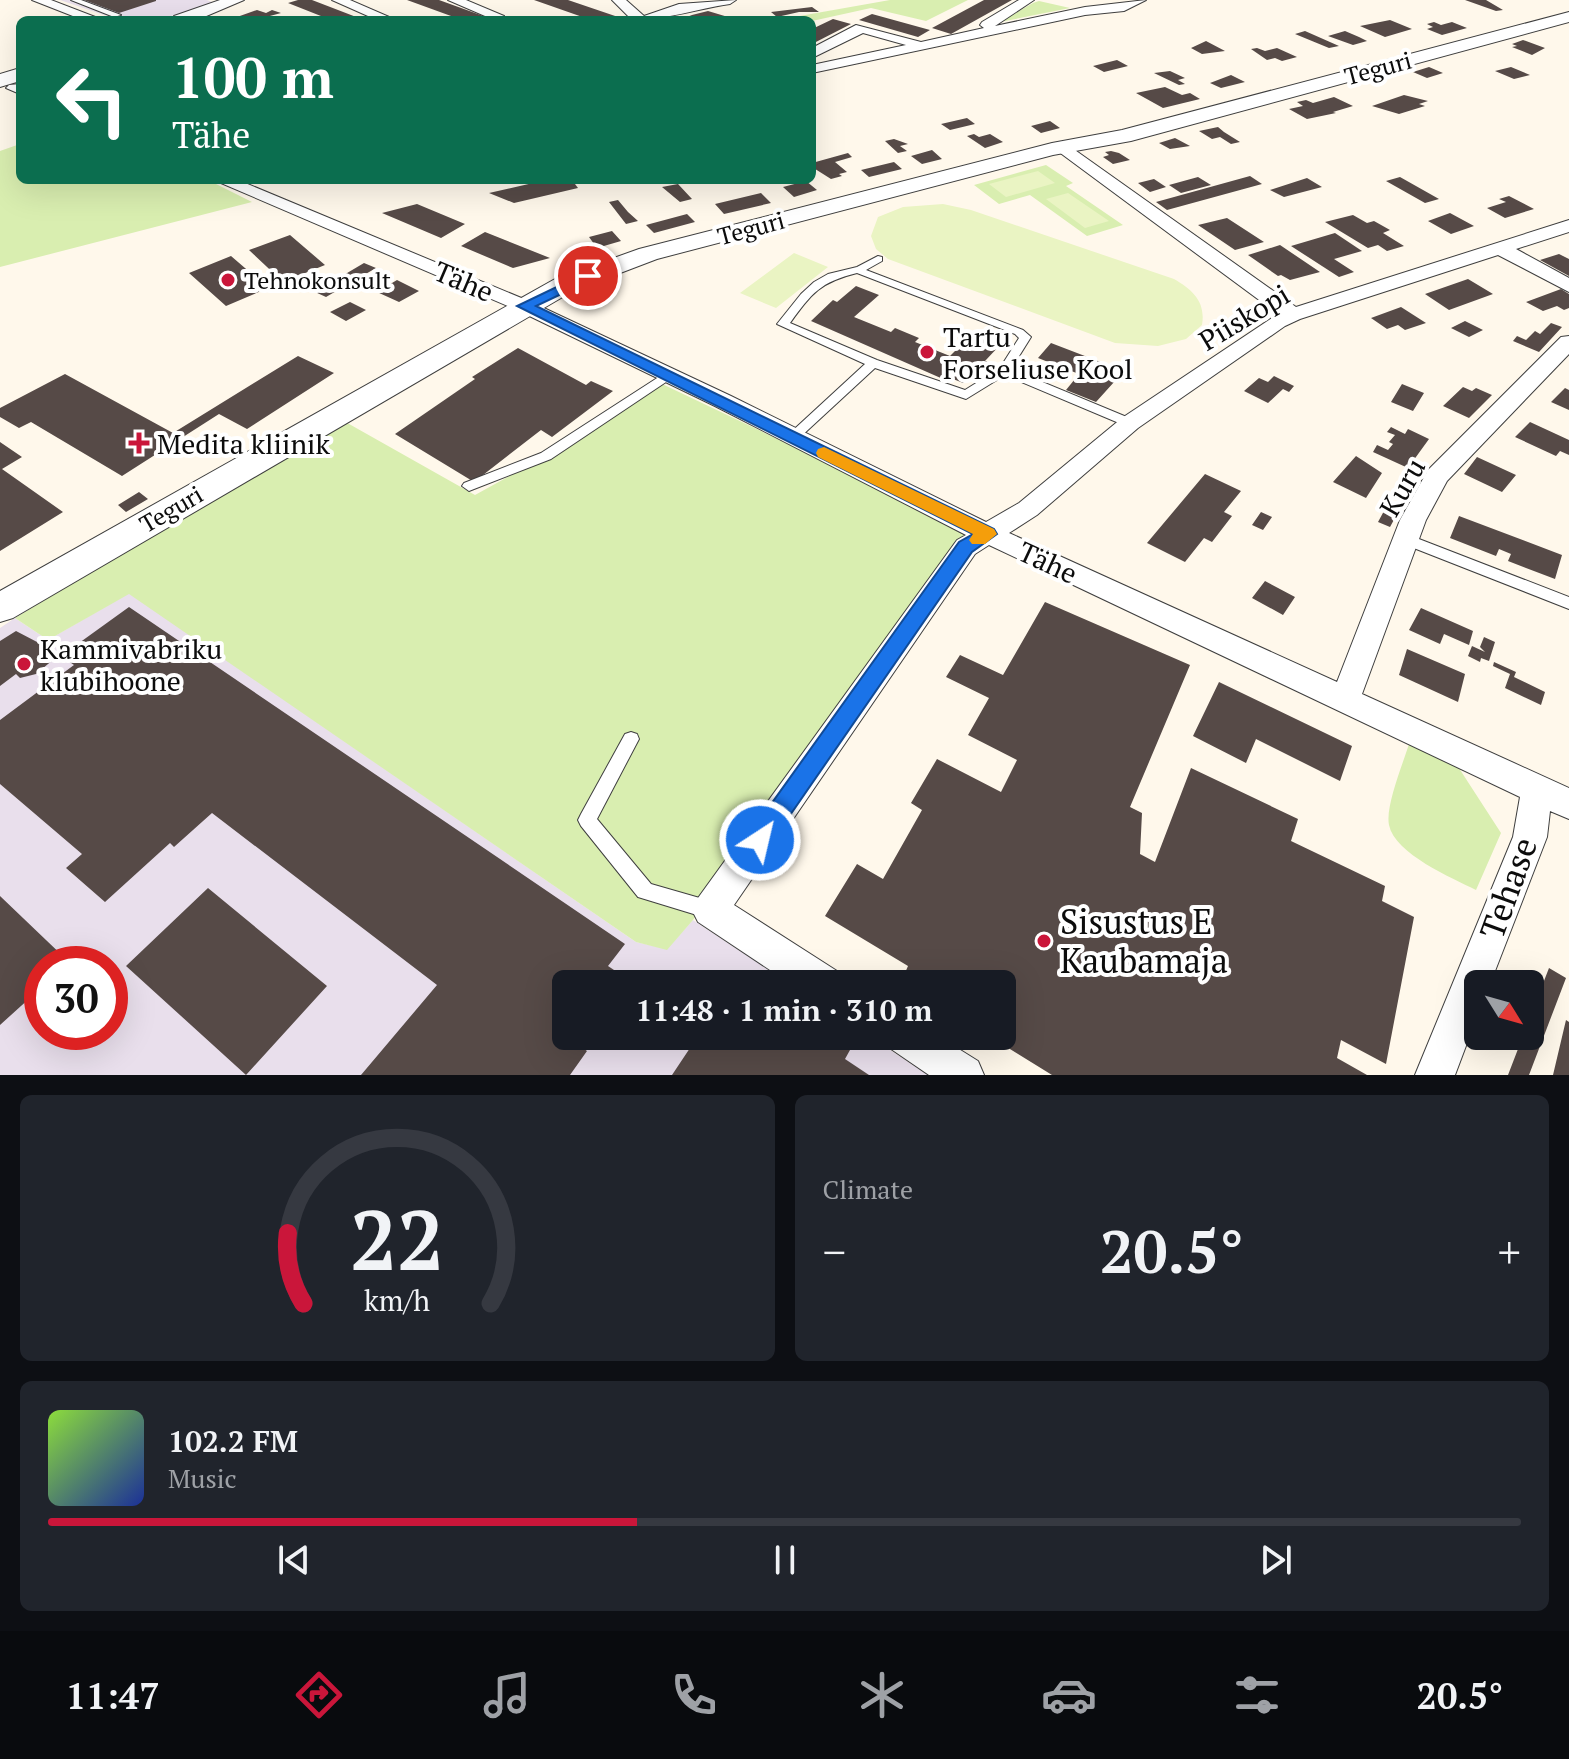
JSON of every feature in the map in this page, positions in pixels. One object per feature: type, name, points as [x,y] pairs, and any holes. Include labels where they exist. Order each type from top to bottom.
[{"type":"street","points":[[38,0],[87,16]]},
{"type":"street","points":[[338,0],[379,16]]},
{"type":"street","points":[[454,0],[497,16]]},
{"type":"street","points":[[618,0],[636,16]]},
{"type":"street","points":[[658,16],[679,8],[730,0]]},
{"type":"street","points":[[969,35],[1028,0]]},
{"type":"street","points":[[816,68],[1085,11],[1124,7],[1140,0]]},
{"type":"street","points":[[189,16],[222,2]]},
{"type":"street","points":[[1060,4],[1085,11]]},
{"type":"street","name":"Teguri","points":[[0,608],[564,285],[648,254],[1137,132],[1569,17]]},
{"type":"street","points":[[816,52],[861,28],[922,45]]},
{"type":"street","points":[[1065,148],[1293,315]]},
{"type":"street","name":"Tähe","points":[[233,184],[524,306],[988,534],[1569,804]]},
{"type":"street","name":"Piiskopi","points":[[710,910],[966,547],[1028,509],[1130,423],[1293,315],[1569,226]]},
{"type":"street","points":[[1499,248],[1569,286]]},
{"type":"street","name":"Kuru","points":[[1345,699],[1406,539],[1437,476],[1569,342]]},
{"type":"street","name":"Tehase","points":[[1435,1075],[1530,837],[1537,789]]},
{"type":"street","points":[[710,910],[802,970]]},
{"type":"street","points":[[926,1050],[964,1075]]},
{"type":"lane","points":[[74,0],[117,15],[113,16]]},
{"type":"lane","points":[[861,272],[1019,332],[1025,337],[1004,370],[966,395],[873,363],[783,324],[803,298],[830,277],[861,272],[878,259]]},
{"type":"lane","points":[[793,437],[873,363]]},
{"type":"lane","points":[[1004,370],[1130,423]]},
{"type":"lane","points":[[469,486],[546,456],[668,375]]},
{"type":"lane","points":[[1406,539],[1569,603]]},
{"type":"lane","points":[[631,739],[587,820],[645,891],[710,910]]},
{"type":"shaded area","points":[[60,0],[207,0],[215,3],[171,16],[104,15]]},
{"type":"shaded area","points":[[129,593],[636,942],[667,949],[693,920],[769,970],[552,970],[552,1050],[890,1050],[928,1075],[0,1075],[0,628],[15,618],[48,640]]},
{"type":"green space","points":[[890,0],[968,0],[926,21],[871,8],[816,20],[816,16],[800,16]]},
{"type":"green space","points":[[1039,1],[1070,8],[1000,22],[1033,3]]},
{"type":"green space","points":[[16,145],[16,184],[216,184],[252,202],[0,267],[0,151]]},
{"type":"green space","points":[[1046,165],[1073,183],[1066,186],[1123,225],[1087,236],[1030,195],[999,204],[974,185]]},
{"type":"green space","points":[[1038,171],[1055,183],[1006,197],[989,184]]},
{"type":"green space","points":[[1068,193],[1109,221],[1085,228],[1046,199]]},
{"type":"green space","points":[[943,204],[971,210],[1174,279],[1197,298],[1202,310],[1202,325],[1186,339],[1158,346],[1115,343],[888,259],[876,249],[871,236],[878,217],[903,207]]},
{"type":"green space","points":[[794,253],[828,267],[776,308],[740,293]]},
{"type":"green space","points":[[658,382],[968,530],[693,920],[667,950],[636,942],[129,594],[48,640],[15,618],[342,420],[475,495],[546,456]]},
{"type":"green space","points":[[1410,741],[1455,762],[1501,833],[1476,890],[1426,864],[1393,836],[1389,825],[1390,807]]},
{"type":"building","points":[[84,0],[156,0],[156,1],[119,13]]},
{"type":"building","points":[[312,0],[354,16],[321,16],[288,3]]},
{"type":"building","points":[[407,0],[439,0],[483,16],[451,16]]},
{"type":"building","points":[[534,0],[568,0],[615,16],[580,16]]},
{"type":"building","points":[[984,0],[1012,0],[951,34],[932,28]]},
{"type":"building","points":[[1465,0],[1486,0],[1503,10],[1496,11]]},
{"type":"building","points":[[812,7],[819,12],[776,16],[771,12]]},
{"type":"building","points":[[257,10],[281,13],[270,16],[240,16]]},
{"type":"building","points":[[708,11],[725,16],[689,16]]},
{"type":"building","points":[[872,14],[930,30],[918,37],[859,20]]},
{"type":"building","points":[[833,19],[851,24],[816,42],[816,27]]},
{"type":"building","points":[[1390,20],[1412,29],[1385,37],[1360,26]]},
{"type":"building","points":[[1434,22],[1441,25],[1452,22],[1467,28],[1442,35],[1427,29],[1433,27],[1427,24]]},
{"type":"building","points":[[1305,31],[1339,46],[1329,48],[1295,34]]},
{"type":"building","points":[[1345,31],[1367,41],[1353,45],[1328,36]]},
{"type":"building","points":[[1523,40],[1545,48],[1532,55],[1512,47],[1517,46],[1512,44]]},
{"type":"building","points":[[1206,41],[1225,51],[1202,54],[1191,48]]},
{"type":"building","points":[[1277,48],[1297,57],[1282,61],[1275,58],[1267,60],[1251,49],[1265,51]]},
{"type":"building","points":[[1117,60],[1128,66],[1104,72],[1093,66]]},
{"type":"building","points":[[1429,67],[1443,73],[1427,78],[1413,72]]},
{"type":"building","points":[[1511,67],[1530,75],[1514,79],[1495,71]]},
{"type":"building","points":[[1170,71],[1185,78],[1178,80],[1185,84],[1179,85],[1154,73]]},
{"type":"building","points":[[1231,75],[1245,82],[1221,88],[1210,83]]},
{"type":"building","points":[[1165,87],[1182,95],[1190,93],[1200,99],[1163,108],[1136,93]]},
{"type":"building","points":[[1404,95],[1428,101],[1419,104],[1425,106],[1399,114],[1372,106]]},
{"type":"building","points":[[1334,97],[1353,106],[1307,119],[1289,109],[1303,106],[1297,102],[1306,100],[1313,103]]},
{"type":"building","points":[[967,118],[975,124],[950,130],[941,124]]},
{"type":"building","points":[[1050,121],[1060,128],[1041,133],[1031,126]]},
{"type":"building","points":[[1218,127],[1240,142],[1231,144],[1220,137],[1212,139],[1199,131]]},
{"type":"building","points":[[974,134],[979,137],[990,134],[1003,142],[985,148],[967,136]]},
{"type":"building","points":[[1175,138],[1190,146],[1170,149],[1159,143]]},
{"type":"building","points":[[894,139],[908,144],[900,146],[907,151],[898,153],[885,141]]},
{"type":"building","points":[[932,150],[942,159],[922,164],[911,156]]},
{"type":"building","points":[[1111,151],[1130,160],[1113,164],[1103,157],[1109,155],[1105,152]]},
{"type":"building","points":[[848,153],[852,157],[835,162],[847,172],[831,179],[816,170],[816,162]]},
{"type":"building","points":[[894,162],[902,169],[869,177],[861,170]]},
{"type":"building","points":[[1250,176],[1262,184],[1167,210],[1156,202]]},
{"type":"building","points":[[1198,177],[1211,185],[1181,193],[1169,185]]},
{"type":"building","points":[[1400,177],[1439,199],[1425,203],[1386,181]]},
{"type":"building","points":[[1307,178],[1322,187],[1284,197],[1270,190]]},
{"type":"building","points":[[1154,179],[1166,187],[1150,192],[1138,183]]},
{"type":"building","points":[[528,184],[575,184],[578,188],[514,203],[489,193]]},
{"type":"building","points":[[678,184],[692,199],[680,202],[662,187]]},
{"type":"building","points":[[810,184],[817,190],[794,197],[783,187]]},
{"type":"building","points":[[761,193],[771,203],[724,214],[715,204]]},
{"type":"building","points":[[1509,196],[1534,209],[1505,218],[1487,208],[1506,202],[1499,199]]},
{"type":"building","points":[[618,200],[638,221],[626,224],[609,202]]},
{"type":"building","points":[[417,204],[465,224],[441,238],[382,213]]},
{"type":"building","points":[[1450,213],[1474,226],[1451,234],[1428,221]]},
{"type":"building","points":[[687,214],[695,222],[654,233],[646,225]]},
{"type":"building","points":[[1353,215],[1390,230],[1383,233],[1404,246],[1387,251],[1378,245],[1368,248],[1325,222]]},
{"type":"building","points":[[1227,218],[1264,242],[1235,250],[1198,225]]},
{"type":"building","points":[[612,231],[621,241],[597,248],[589,237]]},
{"type":"building","points":[[485,232],[550,258],[513,268],[461,246]]},
{"type":"building","points":[[1335,233],[1362,251],[1334,259],[1354,272],[1339,277],[1291,246]]},
{"type":"building","points":[[290,235],[325,265],[283,282],[249,250]]},
{"type":"building","points":[[1280,245],[1320,272],[1290,280],[1278,276],[1248,255]]},
{"type":"building","points":[[1559,254],[1569,259],[1569,276],[1540,260]]},
{"type":"building","name":"Tehnokonsult","points":[[231,256],[268,288],[226,306],[189,273]]},
{"type":"building","points":[[364,263],[376,268],[326,297],[315,292]]},
{"type":"building","points":[[1468,279],[1493,294],[1449,310],[1425,294]]},
{"type":"building","points":[[397,280],[419,291],[399,302],[377,292]]},
{"type":"building","name":"Tartu Forseliuse Kool","points":[[856,286],[879,295],[854,317],[891,332],[895,328],[919,338],[915,342],[950,356],[973,333],[1001,344],[985,361],[990,363],[982,371],[976,369],[963,383],[946,376],[943,379],[811,321],[833,300],[837,302]]},
{"type":"building","points":[[1561,289],[1569,294],[1569,308],[1564,310],[1557,306],[1543,311],[1526,302]]},
{"type":"building","points":[[350,302],[366,310],[346,321],[330,312]]},
{"type":"building","points":[[1401,307],[1426,323],[1405,330],[1398,325],[1387,329],[1371,318]]},
{"type":"building","points":[[1465,321],[1483,330],[1469,337],[1451,328]]},
{"type":"building","points":[[1551,323],[1562,327],[1539,352],[1513,341],[1517,336],[1526,340],[1535,331],[1540,334]]},
{"type":"building","points":[[1051,343],[1124,371],[1096,402],[1066,390],[1079,374],[1038,358]]},
{"type":"building","points":[[518,348],[586,385],[591,381],[613,391],[552,437],[541,430],[474,482],[395,434],[475,379],[472,377]]},
{"type":"building","points":[[298,356],[334,373],[247,429],[219,414],[122,476],[31,422],[19,428],[0,417],[0,408],[65,374],[173,433]]},
{"type":"building","points":[[1274,376],[1294,386],[1289,392],[1283,389],[1268,403],[1244,391],[1259,378],[1268,382]]},
{"type":"building","points":[[1402,384],[1424,393],[1413,411],[1391,402]]},
{"type":"building","points":[[1463,387],[1472,391],[1476,388],[1492,395],[1469,418],[1443,406]]},
{"type":"building","points":[[1565,388],[1569,390],[1569,410],[1551,402]]},
{"type":"building","points":[[1530,422],[1569,440],[1569,455],[1560,451],[1556,456],[1515,437]]},
{"type":"building","points":[[1391,427],[1405,434],[1408,429],[1429,439],[1408,468],[1373,452],[1377,445],[1388,450],[1393,444],[1389,442],[1395,435],[1387,432]]},
{"type":"building","points":[[0,442],[22,457],[2,469],[63,512],[0,551]]},
{"type":"building","points":[[1356,456],[1382,473],[1366,498],[1333,482]]},
{"type":"building","points":[[1477,457],[1516,475],[1502,492],[1464,474]]},
{"type":"building","points":[[1205,474],[1241,491],[1224,512],[1232,516],[1212,542],[1204,538],[1185,562],[1147,543]]},
{"type":"building","points":[[139,492],[148,499],[126,512],[118,505]]},
{"type":"building","points":[[1384,511],[1396,516],[1390,527],[1378,522]]},
{"type":"building","points":[[1261,512],[1272,517],[1263,530],[1252,525]]},
{"type":"building","points":[[1459,516],[1562,555],[1555,579],[1508,561],[1511,554],[1499,549],[1496,556],[1450,538]]},
{"type":"building","points":[[1265,581],[1295,597],[1283,615],[1252,598]]},
{"type":"building","points":[[1045,602],[1190,665],[1130,807],[1142,813],[1140,854],[1155,862],[1191,768],[1298,819],[1291,841],[1385,886],[1382,901],[1414,917],[1386,1064],[1341,1040],[1337,1058],[1367,1075],[1052,1075],[1012,1050],[1016,1050],[1016,970],[906,970],[908,966],[825,916],[857,864],[883,879],[922,810],[911,803],[937,759],[1001,792],[1017,760],[968,735],[989,698],[946,677],[960,655],[1003,675]]},
{"type":"building","points":[[129,607],[625,944],[608,966],[614,970],[552,970],[552,1050],[587,1051],[570,1075],[361,1075],[437,985],[212,813],[174,847],[170,843],[105,902],[66,868],[82,854],[0,784],[0,720],[74,665],[61,656]]},
{"type":"building","points":[[1421,608],[1473,631],[1469,645],[1444,634],[1440,644],[1409,630]]},
{"type":"building","name":"Kammivabriku klubihoone","points":[[16,631],[60,654],[36,674],[20,678],[16,674],[0,686],[0,641]]},
{"type":"building","points":[[1484,637],[1495,642],[1489,661],[1481,658],[1480,662],[1468,656],[1472,646],[1485,652],[1480,647]]},
{"type":"building","points":[[1407,649],[1465,674],[1458,702],[1399,675]]},
{"type":"building","points":[[1494,662],[1516,672],[1514,677],[1545,692],[1541,705],[1505,688],[1510,674],[1493,666]]},
{"type":"building","points":[[1219,682],[1352,746],[1340,781],[1256,739],[1246,763],[1193,736]]},
{"type":"building","points":[[208,888],[327,986],[246,1075],[128,968],[128,964]]},
{"type":"building","points":[[0,896],[52,946],[24,946],[24,1003],[0,1025]]},
{"type":"building","points":[[1549,968],[1566,978],[1544,1036],[1544,981]]},
{"type":"building","points":[[1566,1020],[1569,1022],[1569,1075],[1553,1075]]},
{"type":"building","points":[[689,1050],[850,1050],[845,1059],[869,1075],[672,1075]]},
{"type":"building","points":[[1518,1050],[1539,1050],[1529,1075],[1508,1075]]},
{"type":"slow traffic","points":[[824,453],[988,534],[978,540]]},
{"type":"place","name":"Tehnokonsult","points":[[228,280]]},
{"type":"place","name":"Tartu Forseliuse Kool","points":[[927,352]]},
{"type":"place","name":"Medita kliinik","points":[[139,443]]},
{"type":"place","name":"Kammivabriku klubihoone","points":[[24,664]]},
{"type":"place","name":"Sisustus E Kaubamaja","points":[[1044,941]]},
{"type":"route","points":[[588,276],[524,306],[723,401],[988,534],[966,547],[760,840]]}]
